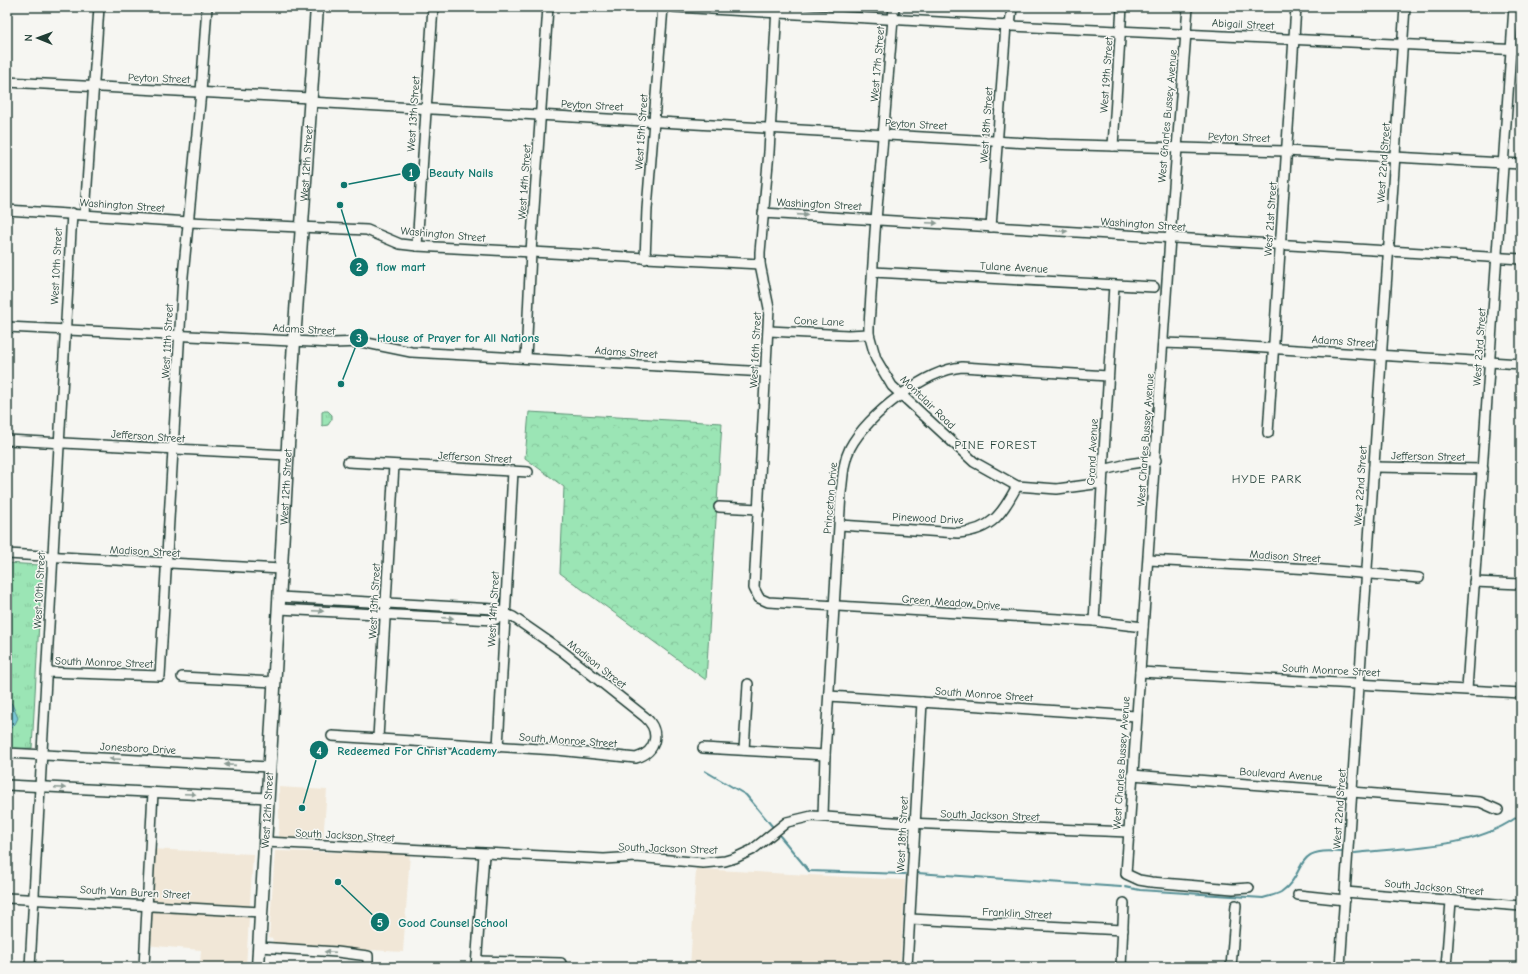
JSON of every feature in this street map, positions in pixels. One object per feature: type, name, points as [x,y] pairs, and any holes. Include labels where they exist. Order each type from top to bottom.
[{"type":"main road","name":"West 12th Street","points":[[258,967],[294,341],[317,7]]},
{"type":"street","points":[[85,214],[99,7]]},
{"type":"street","name":"West 11th Street","points":[[160,676],[179,335],[201,92],[207,7]]},
{"type":"street","name":"West 13th Street","points":[[417,246],[425,107],[433,7]]},
{"type":"street","name":"West 14th Street","points":[[526,358],[531,252],[548,7]]},
{"type":"street","name":"West 15th Street","points":[[645,259],[653,120],[663,7]]},
{"type":"street","name":"Abigail Street","points":[[675,7],[777,10],[1008,26],[1186,33],[1521,50]]},
{"type":"street","name":"West 17th Street","points":[[877,220],[894,7]]},
{"type":"street","name":"West 18th Street","points":[[991,227],[997,141],[1008,26],[1012,7]]},
{"type":"street","name":"West 19th Street","points":[[1113,146],[1122,7]]},
{"type":"street","name":"West Charles Bussey Avenue","points":[[1188,7],[1176,147],[1156,460],[1136,716],[1126,874],[1140,880],[1150,882],[1233,889],[1249,888]]},
{"type":"street","name":"West 21st Street","points":[[1268,433],[1296,7]]},
{"type":"street","name":"West 22nd Street","points":[[1340,967],[1405,7]]},
{"type":"street","name":"West 23rd Street","points":[[1467,689],[1514,7]]},
{"type":"street","name":"West 16th Street","points":[[759,598],[754,588],[769,331],[769,308],[760,264],[769,152],[769,127],[777,10]]},
{"type":"street","name":"Peyton Street","points":[[7,82],[201,92],[310,100],[997,141],[1286,151],[1521,164]]},
{"type":"street","name":"Washington Street","points":[[7,210],[72,213],[189,222],[367,230],[400,244],[417,246],[760,264]]},
{"type":"street","name":"West 10th Street","points":[[30,967],[72,213]]},
{"type":"street","name":"Washington Street","points":[[763,213],[1521,259]]},
{"type":"street","name":"Montclair Road","points":[[877,220],[869,334],[880,367],[892,386],[974,462],[1017,486],[1057,489],[1102,483]]},
{"type":"street","name":"Tulane Avenue","points":[[873,272],[1154,287]]},
{"type":"street","name":"Grand Avenue","points":[[1094,621],[1114,285]]},
{"type":"street","name":"Adams Street","points":[[7,327],[294,341],[362,342],[411,352],[766,372]]},
{"type":"street","name":"Cone Lane","points":[[769,331],[848,335],[869,334]]},
{"type":"street","name":"Adams Street","points":[[1163,343],[1274,348],[1521,364]]},
{"type":"street","name":"Princeton Drive","points":[[823,816],[825,755],[844,467],[850,448],[861,431],[891,401],[945,369],[951,368],[1108,376]]},
{"type":"street","name":"Jefferson Street","points":[[7,440],[287,455]]},
{"type":"street","points":[[1103,470],[1128,464],[1156,460]]},
{"type":"street","name":"Jefferson Street","points":[[348,462],[528,472]]},
{"type":"street","name":"West 13th Street","points":[[378,738],[394,465]]},
{"type":"street","name":"Jefferson Street","points":[[1374,467],[1483,469]]},
{"type":"street","name":"West 14th Street","points":[[498,747],[513,472]]},
{"type":"street","name":"Pinewood Drive","points":[[840,525],[958,534],[971,532],[988,525],[996,519],[1017,486]]},
{"type":"street","points":[[719,507],[759,509]]},
{"type":"street","name":"Madison Street","points":[[7,554],[52,558],[281,569]]},
{"type":"street","name":"Madison Street","points":[[1149,560],[1305,569],[1419,578]]},
{"type":"street","points":[[1474,582],[1521,584]]},
{"type":"street","name":"Green Meadow Drive","points":[[759,598],[768,602],[1094,621],[1143,627]]},
{"type":"street","points":[[279,603],[385,614],[494,620],[505,615]]},
{"type":"street","name":"Madison Street","points":[[279,603],[386,603],[494,609],[505,615],[514,617],[562,651],[652,723],[654,730],[653,746]]},
{"type":"street","name":"South Monroe Street","points":[[47,672],[160,676]]},
{"type":"street","name":"South Monroe Street","points":[[1140,672],[1521,693]]},
{"type":"street","points":[[182,677],[274,682]]},
{"type":"street","points":[[744,750],[748,684]]},
{"type":"street","name":"South Monroe Street","points":[[830,696],[1136,716]]},
{"type":"street","name":"West 18th Street","points":[[907,967],[922,702]]},
{"type":"street","name":"South Monroe Street","points":[[332,736],[378,738],[636,758],[646,755],[653,746]]},
{"type":"street","points":[[703,748],[825,755]]},
{"type":"street","name":"Jonesboro Drive","points":[[7,753],[269,767]]},
{"type":"street","name":"Boulevard Avenue","points":[[1132,775],[1352,790],[1480,802],[1498,810]]},
{"type":"street","points":[[7,785],[40,788],[267,798]]},
{"type":"street","points":[[144,967],[153,792]]},
{"type":"street","name":"South Jackson Street","points":[[265,842],[484,854],[604,859],[636,857],[714,862],[744,855],[776,830],[795,819],[823,816],[915,824],[1129,832]]},
{"type":"street","points":[[484,854],[476,964],[561,963]]},
{"type":"street","name":"South Jackson Street","points":[[1298,895],[1451,901],[1521,906]]},
{"type":"street","name":"South Van Buren Street","points":[[7,898],[261,912]]},
{"type":"street","points":[[1446,967],[1451,901]]},
{"type":"street","points":[[1121,967],[1124,903]]},
{"type":"street","points":[[1231,967],[1236,905]]},
{"type":"street","name":"Franklin Street","points":[[910,918],[1123,930]]},
{"type":"street","points":[[259,947],[337,952],[368,956],[368,967]]},
{"type":"shaded area","points":[[279,787],[327,790],[323,840],[279,838]]},
{"type":"shaded area","points":[[150,849],[253,854],[246,967],[200,967],[201,950],[145,945]]},
{"type":"shaded area","points":[[275,851],[410,854],[403,952],[272,944],[273,939],[269,938]]},
{"type":"shaded area","points":[[696,869],[905,880],[900,967],[690,967]]},
{"type":"green space","points":[[328,411],[332,415],[332,419],[328,425],[322,426],[322,412]]},
{"type":"green space","points":[[529,412],[722,423],[706,680],[560,573],[564,487],[525,458]]},
{"type":"green space","points":[[7,563],[39,565],[42,568],[32,748],[7,749]]},
{"type":"water","points":[[7,699],[12,704],[18,718],[15,724],[7,732]]},
{"type":"waterway","points":[[705,771],[746,795],[772,826]]},
{"type":"waterway","points":[[1355,853],[1420,847],[1463,840],[1503,826],[1521,814]]},
{"type":"waterway","points":[[780,836],[809,871],[905,874]]},
{"type":"waterway","points":[[1125,887],[1140,890],[1263,898],[1279,893],[1289,885],[1308,857],[1315,853],[1325,851],[1341,852]]},
{"type":"waterway","points":[[917,873],[1121,887]]},
{"type":"place","name":"Beauty Nails","points":[[344,185]]},
{"type":"place","name":"flow mart","points":[[340,205]]},
{"type":"place","name":"House of Prayer for All Nations","points":[[341,384]]},
{"type":"place","name":"Redeemed For Christ Academy","points":[[302,808]]},
{"type":"place","name":"Good Counsel School","points":[[338,882]]},
{"type":"district","name":"PINE FOREST","points":[[996,445]]},
{"type":"district","name":"HYDE PARK","points":[[1267,479]]}]
